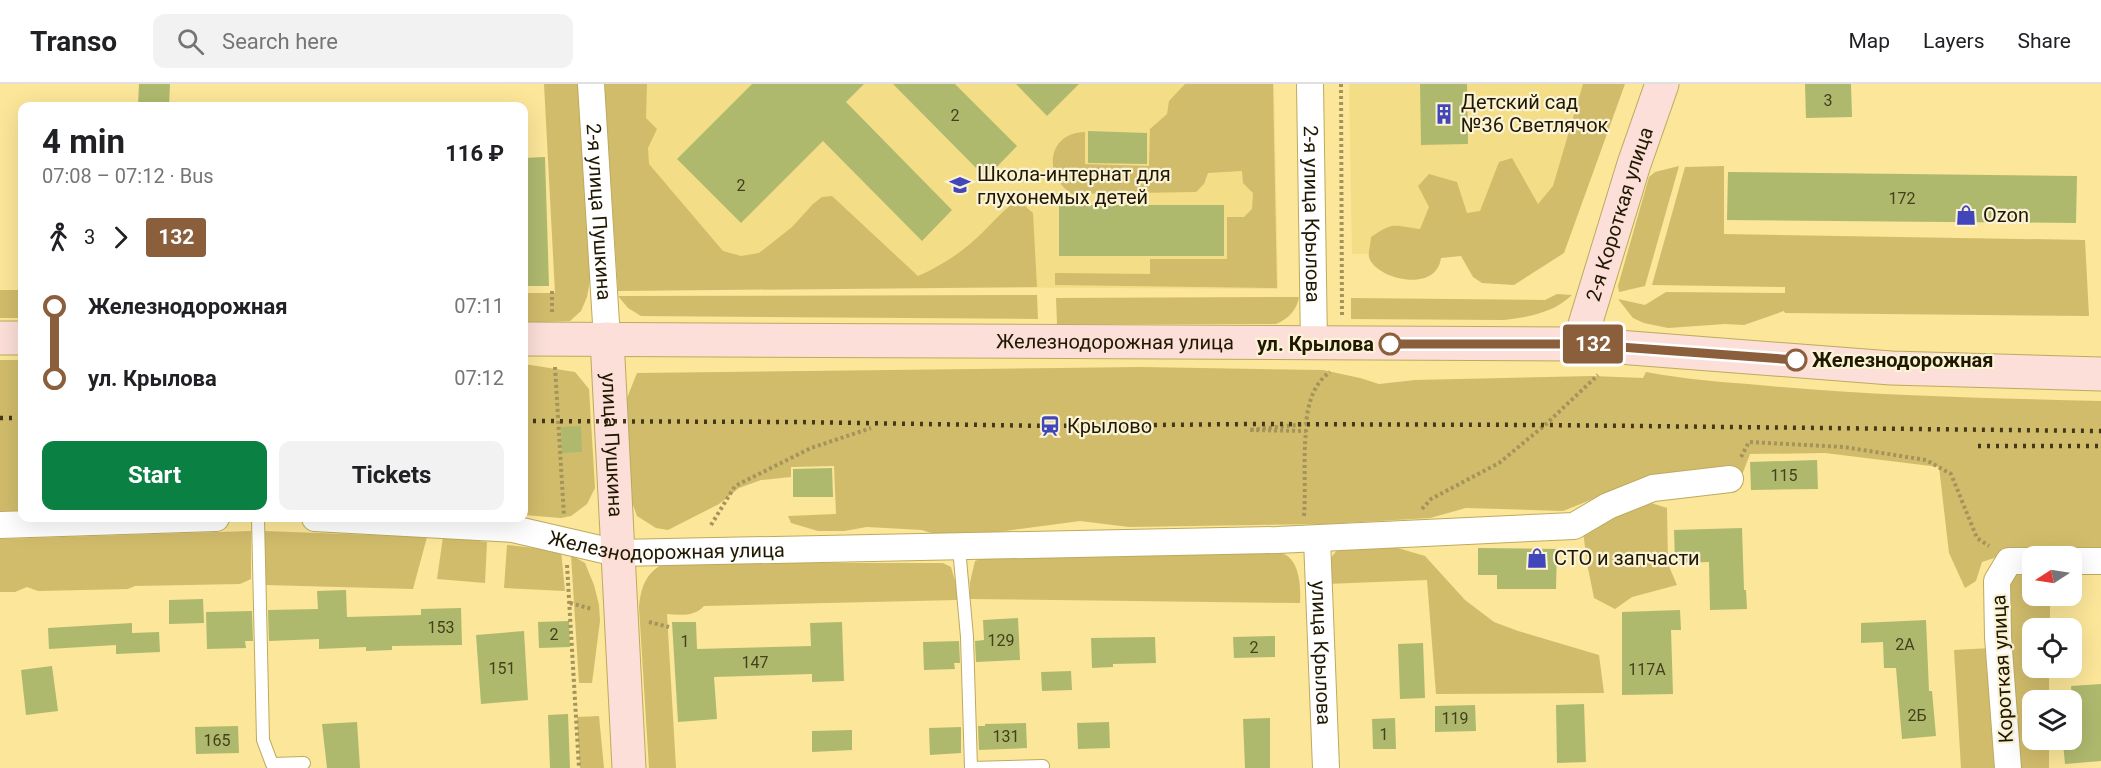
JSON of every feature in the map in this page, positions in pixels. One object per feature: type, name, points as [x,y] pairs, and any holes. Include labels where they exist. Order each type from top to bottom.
[{"type":"main road","name":"2-я Короткая улица","points":[[1579,344],[1634,164],[1662,84]]},
{"type":"main road","points":[[0,338],[18,338]]},
{"type":"main road","name":"Железнодорожная улица","points":[[528,339],[1579,344],[1891,368],[2101,374]]},
{"type":"main road","name":"улица Пушкина","points":[[607,339],[630,768]]},
{"type":"street","name":"2-я улица Пушкина","points":[[591,84],[607,339]]},
{"type":"street","name":"2-я улица Крылова","points":[[1310,84],[1329,344]]},
{"type":"street","name":"Железнодорожная улица","points":[[387,522],[513,529],[617,553],[959,548],[1307,539],[1574,526],[1608,506],[1653,488],[1730,479]]},
{"type":"street","points":[[0,525],[93,522]]},
{"type":"street","name":"улица Крылова","points":[[1307,539],[1326,768]]},
{"type":"street","name":"Короткая улица","points":[[2008,768],[1998,637],[1997,580],[2021,561]]},
{"type":"street","points":[[2082,561],[2101,561]]},
{"type":"lane","points":[[258,522],[263,740],[272,764],[304,763]]},
{"type":"lane","points":[[959,548],[967,637],[971,768],[1043,766]]},
{"type":"path","points":[[1307,539],[1304,515],[1303,458],[1306,431],[1249,430],[1306,424],[1308,408],[1319,382],[1328,373],[1343,368],[1329,344],[1341,84]]},
{"type":"path","points":[[1393,536],[1431,499],[1499,463],[1545,425],[1597,375],[1608,375]]},
{"type":"path","points":[[695,552],[735,486],[811,448],[871,428]]},
{"type":"path","points":[[1730,479],[1749,442],[1844,447],[1926,460],[1951,474],[1977,537],[2021,561]]},
{"type":"shaded area","points":[[544,84],[580,84],[590,280],[587,297],[581,311],[570,321],[528,323],[528,293],[555,293]]},
{"type":"shaded area","points":[[604,84],[647,84],[646,118],[657,129],[648,148],[649,164],[723,251],[741,256],[759,253],[792,227],[813,204],[822,197],[832,196],[918,276],[961,251],[1018,200],[1033,213],[1037,287],[618,291]]},
{"type":"shaded area","name":"Школа-интернат для глухонемых детей","points":[[637,84],[1274,84],[1278,289],[920,287],[650,289]]},
{"type":"shaded area","points":[[1185,84],[1273,84],[1277,288],[1055,285],[1055,273],[1150,274],[1150,259],[1227,259],[1227,217],[1244,217],[1252,209],[1253,193],[1243,183],[1242,171],[1208,173],[1204,184],[1196,192],[1072,194],[1062,186],[1053,166],[1053,156],[1063,139],[1085,132],[1085,164],[1149,166],[1150,129],[1167,114],[1169,101]]},
{"type":"shaded area","points":[[1349,84],[1601,84],[1541,251],[1352,254]]},
{"type":"shaded area","points":[[1583,84],[1625,84],[1564,253],[1514,285],[1482,283],[1473,277],[1461,256],[1441,258],[1437,269],[1428,276],[1417,279],[1393,276],[1373,265],[1369,257],[1371,237],[1394,226],[1420,229],[1429,207],[1418,186],[1429,174],[1457,182],[1467,213],[1480,211],[1499,162],[1512,158],[1538,204],[1553,186]]},
{"type":"shaded area","points":[[1679,166],[1645,286],[1619,292],[1618,286],[1649,177],[1655,172]]},
{"type":"shaded area","points":[[1724,166],[1724,234],[2085,240],[2089,316],[1785,313],[1784,311],[1744,325],[1668,328],[1633,318],[1618,299],[1645,305],[1666,292],[1785,293],[1785,287],[1652,285],[1685,167]]},
{"type":"shaded area","points":[[0,290],[18,290],[18,318],[0,318]]},
{"type":"shaded area","points":[[1557,294],[1572,295],[1549,310],[1531,316],[1504,320],[1351,319],[1351,298],[1545,300]]},
{"type":"shaded area","points":[[1037,295],[1038,319],[641,316],[628,308],[618,296]]},
{"type":"shaded area","points":[[1299,297],[1291,314],[1276,324],[1057,324],[1056,298]]},
{"type":"shaded area","points":[[0,360],[18,360],[18,515],[0,516]]},
{"type":"shaded area","points":[[528,365],[575,372],[589,389],[595,488],[587,504],[571,516],[561,518],[528,515]]},
{"type":"shaded area","points":[[1141,367],[1323,370],[1379,384],[1415,380],[1592,376],[1643,378],[1646,372],[1674,377],[1844,392],[2101,401],[2101,557],[2082,556],[2082,546],[2022,546],[2022,553],[2012,552],[1982,562],[1976,581],[1965,588],[1949,553],[1939,467],[1825,453],[1750,454],[1742,475],[1662,474],[1563,511],[1466,508],[1430,518],[1327,524],[1129,527],[1080,521],[961,537],[944,537],[922,530],[867,527],[844,531],[818,531],[791,523],[788,516],[836,514],[834,466],[791,467],[791,477],[761,480],[739,488],[719,504],[668,530],[656,528],[637,516],[629,494],[627,398],[637,373]]},
{"type":"shaded area","points":[[1648,502],[1667,508],[1668,564],[1677,585],[1632,597],[1615,609],[1594,598],[1583,531],[1602,516]]},
{"type":"shaded area","points":[[251,531],[251,579],[240,584],[38,591],[27,587],[15,592],[0,592],[0,539]]},
{"type":"shaded area","points":[[264,531],[427,537],[413,589],[265,585]]},
{"type":"shaded area","points":[[443,537],[487,542],[485,583],[437,579]]},
{"type":"shaded area","points":[[1384,544],[1425,556],[1465,600],[1494,622],[1599,655],[1604,693],[1436,694],[1427,580],[1326,584],[1328,561],[1339,548]]},
{"type":"shaded area","points":[[507,545],[561,551],[565,591],[504,588]]},
{"type":"shaded area","points":[[1271,549],[1286,555],[1294,564],[1300,584],[1300,603],[970,599],[970,582],[975,561],[990,555]]},
{"type":"shaded area","points":[[571,555],[585,563],[599,605],[600,621],[592,683],[579,683]]},
{"type":"shaded area","points":[[664,563],[943,563],[951,567],[957,588],[957,600],[704,606],[691,614],[667,614],[676,768],[649,768],[639,607],[641,593],[648,576]]},
{"type":"shaded area","points":[[2022,571],[2022,606],[2050,606],[2050,618],[2022,618],[2022,678],[2049,678],[2049,690],[2022,690],[2022,750],[2049,750],[2049,768],[2016,768],[2006,582],[2014,574]]},
{"type":"shaded area","points":[[1991,648],[1999,768],[1961,768],[1954,650]]},
{"type":"shaded area","points":[[599,716],[604,768],[580,768],[577,717]]},
{"type":"building","points":[[139,84],[170,84],[169,102],[138,102]]},
{"type":"building","points":[[752,84],[864,84],[846,102],[952,210],[922,241],[823,141],[741,223],[677,159]]},
{"type":"building","points":[[893,84],[955,84],[1017,146],[986,178]]},
{"type":"building","points":[[1016,84],[1079,84],[1047,116]]},
{"type":"building","name":"Детский сад №36 Светлячок","points":[[1420,84],[1467,84],[1468,144],[1421,145]]},
{"type":"building","points":[[1805,84],[1851,84],[1852,117],[1806,118]]},
{"type":"building","points":[[1088,131],[1147,133],[1147,164],[1088,163]]},
{"type":"building","points":[[545,157],[549,286],[528,286],[528,158]]},
{"type":"building","points":[[1728,172],[2077,176],[2076,223],[1727,220]]},
{"type":"building","points":[[1059,205],[1224,205],[1224,256],[1059,256]]},
{"type":"building","points":[[581,426],[582,452],[562,453],[561,427]]},
{"type":"building","points":[[1817,460],[1818,489],[1751,490],[1750,462]]},
{"type":"building","points":[[832,468],[833,497],[793,497],[793,469]]},
{"type":"building","points":[[1742,528],[1744,590],[1746,590],[1747,609],[1710,610],[1709,562],[1675,563],[1674,530]]},
{"type":"building","points":[[1478,548],[1557,549],[1556,589],[1497,589],[1497,575],[1478,575]]},
{"type":"building","points":[[346,590],[347,617],[421,615],[421,609],[461,608],[462,645],[392,646],[392,650],[366,651],[366,647],[319,649],[319,639],[269,641],[268,610],[318,609],[317,591]]},
{"type":"building","points":[[203,599],[204,623],[169,624],[169,600]]},
{"type":"building","points":[[1680,610],[1681,630],[1671,630],[1673,694],[1622,695],[1622,612]]},
{"type":"building","points":[[252,611],[253,641],[245,641],[246,648],[207,649],[206,612]]},
{"type":"building","points":[[1018,618],[1020,660],[976,662],[975,641],[984,640],[983,620]]},
{"type":"building","points":[[1926,620],[1929,691],[1932,691],[1936,736],[1902,739],[1896,668],[1884,668],[1883,642],[1861,643],[1861,623]]},
{"type":"building","points":[[569,621],[570,647],[539,648],[538,622]]},
{"type":"building","points":[[672,622],[696,622],[697,649],[811,646],[810,623],[842,622],[844,681],[812,682],[812,674],[714,677],[717,719],[678,722]]},
{"type":"building","points":[[132,623],[132,633],[159,632],[160,652],[116,654],[116,645],[49,649],[48,628]]},
{"type":"building","points":[[524,631],[528,700],[481,704],[476,635]]},
{"type":"building","points":[[1275,636],[1275,657],[1234,658],[1233,637]]},
{"type":"building","points":[[1155,637],[1156,663],[1113,664],[1113,667],[1092,668],[1091,638]]},
{"type":"building","points":[[959,641],[960,663],[954,663],[955,669],[924,670],[923,642]]},
{"type":"building","points":[[1423,643],[1425,698],[1400,699],[1398,644]]},
{"type":"building","points":[[52,666],[58,711],[26,715],[21,670]]},
{"type":"building","points":[[1071,671],[1072,690],[1042,691],[1041,672]]},
{"type":"building","points":[[2101,684],[2101,761],[2065,764],[2064,750],[2082,750],[2082,690],[2071,690],[2071,686]]},
{"type":"building","points":[[1584,704],[1586,762],[1557,763],[1556,705]]},
{"type":"building","points":[[1475,705],[1476,731],[1435,732],[1435,706]]},
{"type":"building","points":[[568,714],[570,768],[550,768],[548,715]]},
{"type":"building","points":[[1270,718],[1270,768],[1245,768],[1243,719]]},
{"type":"building","points":[[1395,718],[1396,749],[1373,749],[1372,719]]},
{"type":"building","points":[[357,722],[360,768],[327,768],[322,724]]},
{"type":"building","points":[[1109,722],[1110,748],[1078,749],[1077,723]]},
{"type":"building","points":[[1026,723],[1027,748],[979,750],[978,726]]},
{"type":"building","points":[[238,726],[239,753],[196,754],[195,727]]},
{"type":"building","points":[[961,727],[961,753],[930,755],[929,728]]},
{"type":"building","points":[[852,730],[852,750],[812,752],[812,731]]},
{"type":"railway","points":[[0,418],[18,418]]},
{"type":"railway","points":[[528,421],[1050,426],[1545,425],[2101,431]]},
{"type":"railway","points":[[1978,446],[2101,446]]},
{"type":"bus line","name":"132","points":[[1390,344],[1631,346],[1796,360]]},
{"type":"place","name":"Детский сад №36 Светлячок","points":[[1444,114]]},
{"type":"place","name":"Школа-интернат для глухонемых детей","points":[[960,185]]},
{"type":"place","name":"Ozon","points":[[1966,215]]},
{"type":"place","name":"ул. Крылова","points":[[1390,344]]},
{"type":"place","name":"Железнодорожная","points":[[1796,360]]},
{"type":"place","name":"Крылово","points":[[1050,426]]},
{"type":"place","name":"СТО и запчасти","points":[[1537,558]]}]
